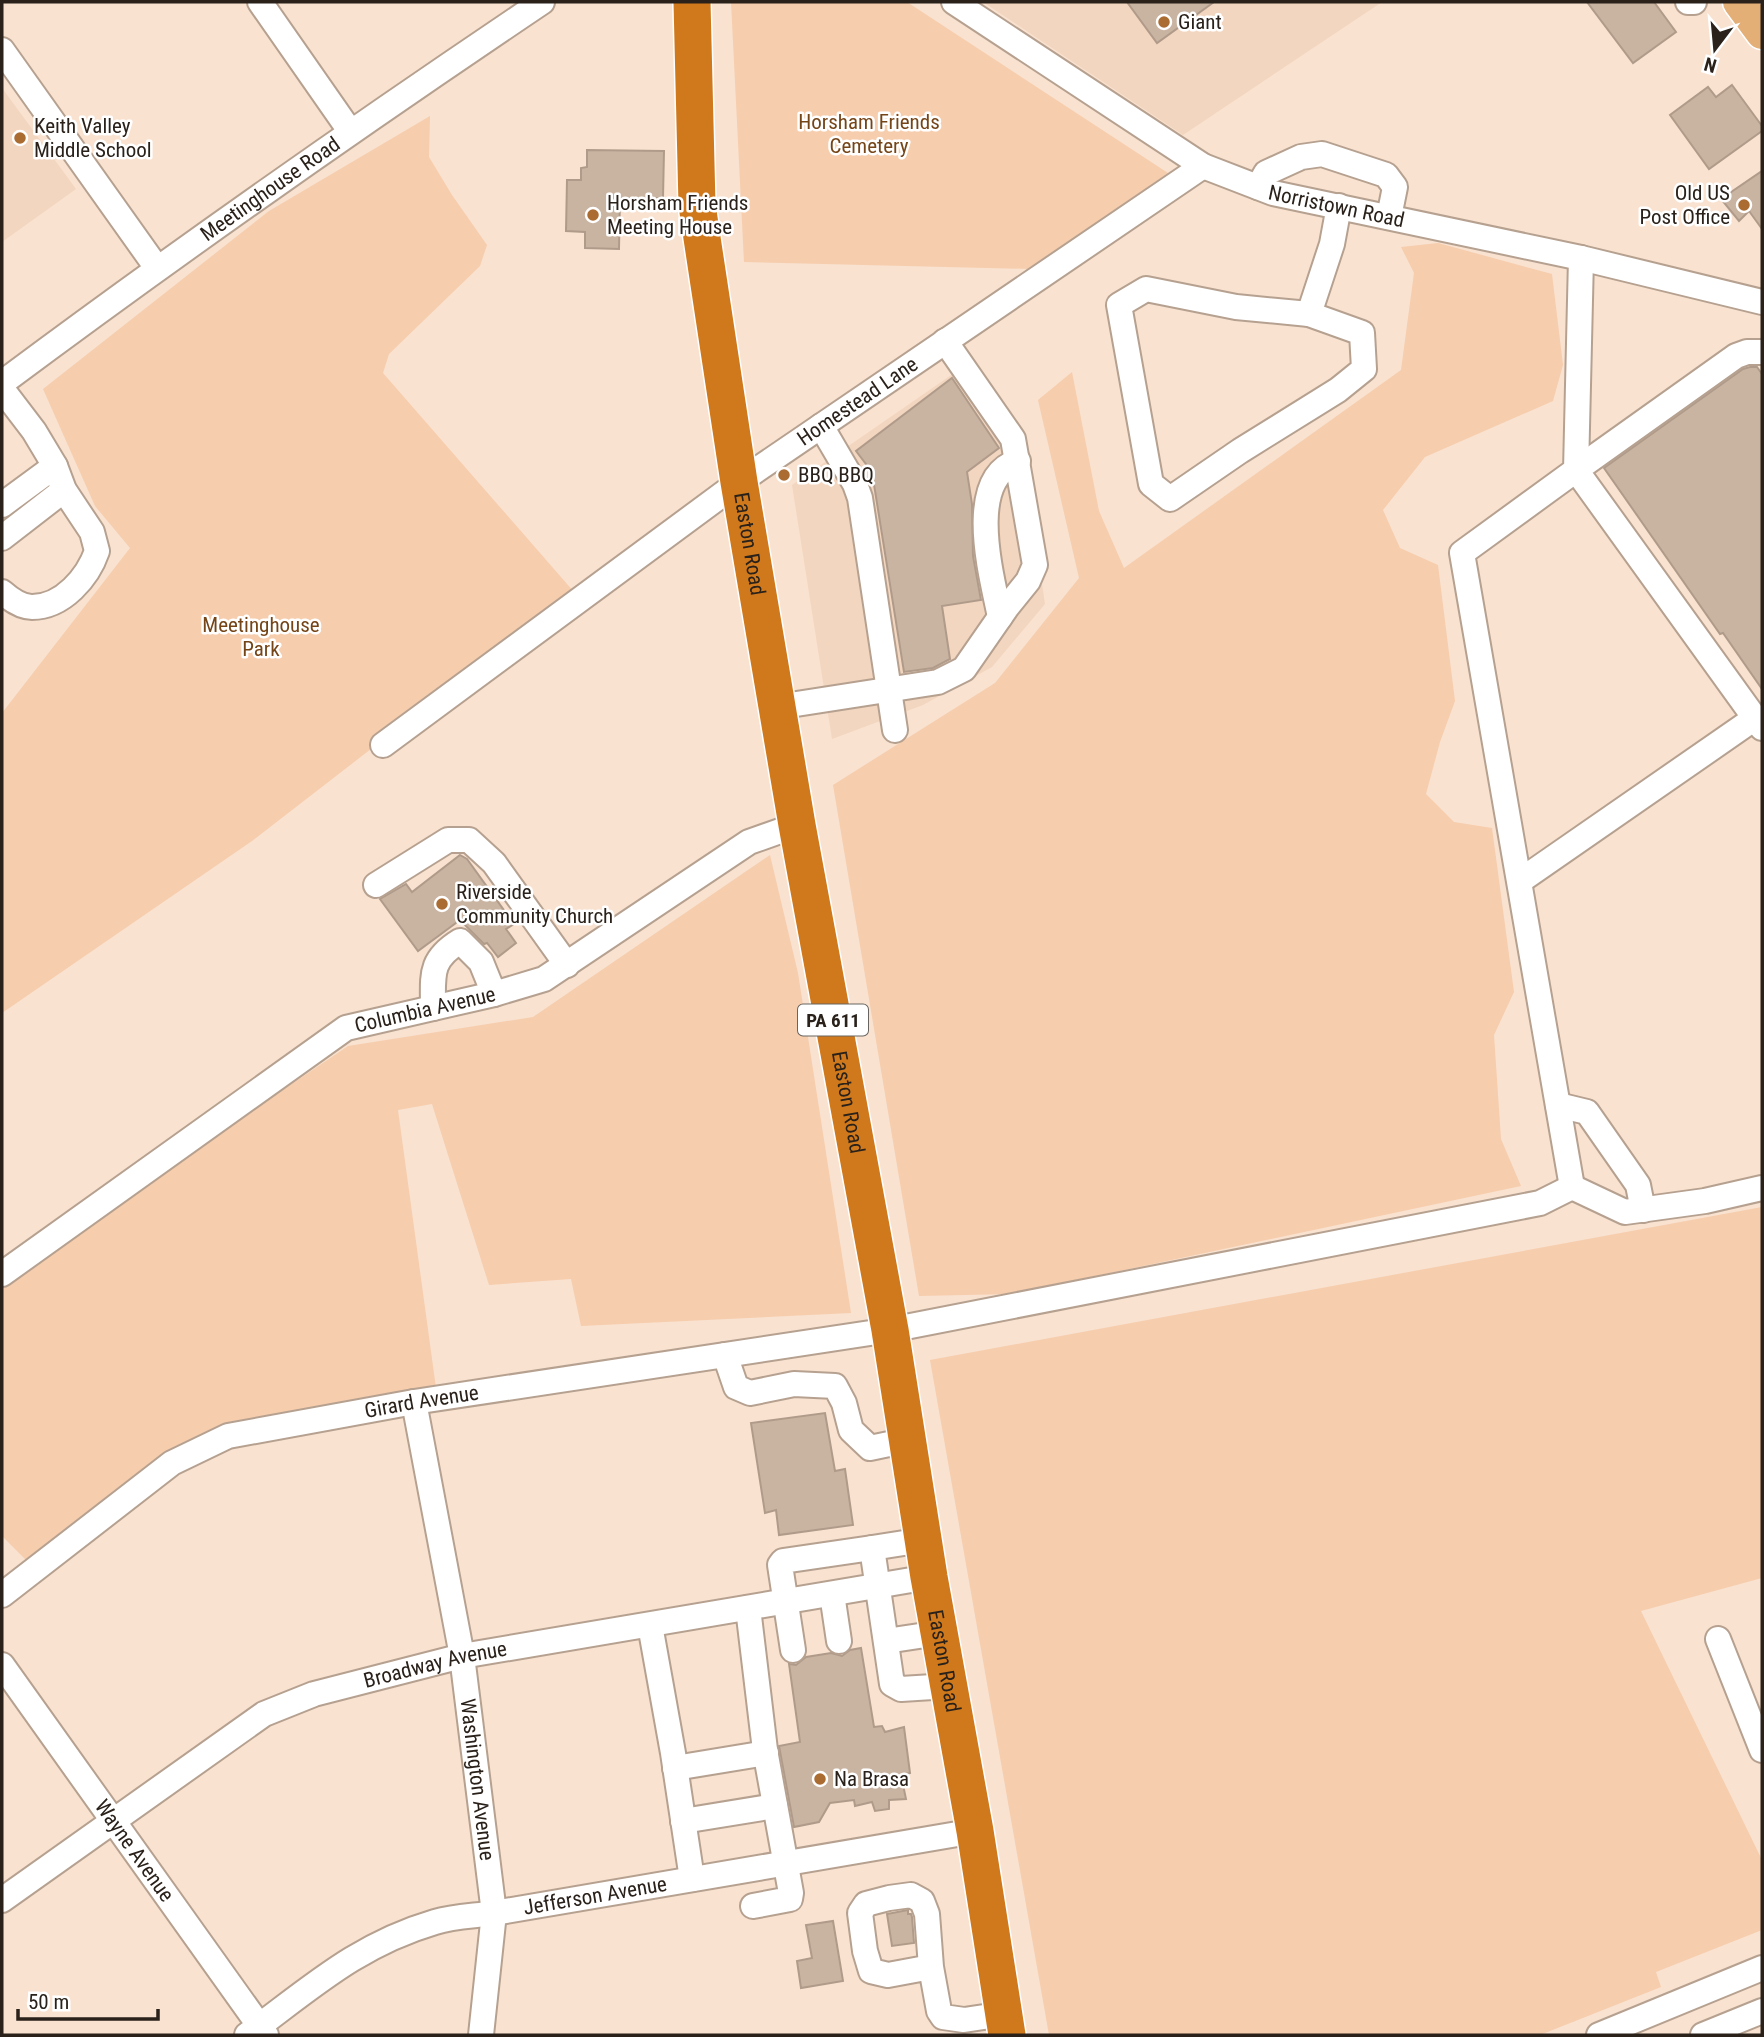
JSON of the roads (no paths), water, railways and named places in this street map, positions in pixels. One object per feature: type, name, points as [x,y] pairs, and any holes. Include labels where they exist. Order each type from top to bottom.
[{"type":"highway","name":"Easton Road","points":[[692,2],[697,205],[738,482],[797,825],[890,1330],[929,1577],[975,1831],[1006,2024]]},
{"type":"main road","points":[[1740,2],[1762,33]]},
{"type":"street","points":[[260,2],[350,131]]},
{"type":"street","name":"Meetinghouse Road","points":[[2,383],[157,268],[350,131],[542,2]]},
{"type":"street","name":"Norristown Road","points":[[954,2],[1203,166],[1258,187],[1581,258],[1762,302]]},
{"type":"street","points":[[1688,2],[1694,2]]},
{"type":"street","points":[[2,50],[157,268]]},
{"type":"street","points":[[1258,187],[1266,173],[1301,158],[1322,154],[1386,174],[1395,187],[1389,217]]},
{"type":"street","name":"Homestead Lane","points":[[383,745],[738,482],[1203,166]]},
{"type":"street","points":[[1309,314],[1332,244],[1339,206]]},
{"type":"street","points":[[1520,881],[1758,723],[1576,470],[1581,258]]},
{"type":"street","points":[[1146,289],[1236,307],[1309,314],[1362,333],[1364,369],[1338,390],[1240,451],[1170,499],[1151,484],[1119,305],[1146,289]]},
{"type":"street","points":[[777,707],[938,682],[964,669],[1028,581],[1035,565],[1013,439],[945,341]]},
{"type":"street","points":[[1762,352],[1747,352],[1736,356],[1462,553],[1572,1187],[1625,1212],[1762,1188]]},
{"type":"street","points":[[2,389],[34,431],[55,466],[64,489],[96,543],[97,551],[88,572],[69,592],[52,603],[29,607],[2,592]]},
{"type":"street","points":[[821,426],[855,484],[860,498],[895,730]]},
{"type":"street","points":[[1000,617],[988,548],[986,504],[996,479],[1008,465],[1018,461]]},
{"type":"street","points":[[2,506],[55,466]]},
{"type":"street","points":[[2,538],[64,489]]},
{"type":"street","name":"Columbia Avenue","points":[[2,1274],[346,1028],[494,994],[544,979],[749,842],[797,825]]},
{"type":"street","points":[[376,885],[448,840],[469,840],[494,863],[567,965]]},
{"type":"street","points":[[433,1008],[433,972],[444,951],[460,941],[481,962],[494,994]]},
{"type":"street","points":[[1558,1105],[1587,1112],[1638,1185],[1643,1210]]},
{"type":"street","name":"Girard Avenue","points":[[2,1595],[172,1463],[228,1436],[414,1402],[890,1330],[1540,1203],[1572,1187]]},
{"type":"street","points":[[724,1355],[736,1387],[750,1393],[794,1384],[835,1386],[844,1403],[851,1430],[870,1448],[908,1440]]},
{"type":"street","name":"Washington Avenue","points":[[414,1402],[462,1656],[494,1913],[481,2035]]},
{"type":"street","points":[[793,1650],[780,1565],[783,1561],[923,1540]]},
{"type":"street","points":[[872,1548],[892,1684],[901,1689],[949,1686]]},
{"type":"street","name":"Broadway Avenue","points":[[2,1900],[264,1714],[313,1695],[462,1656],[929,1577]]},
{"type":"street","points":[[832,1594],[839,1641]]},
{"type":"street","points":[[747,1608],[766,1754],[791,1893],[790,1899],[753,1906]]},
{"type":"street","points":[[650,1625],[692,1880]]},
{"type":"street","points":[[886,1641],[939,1633]]},
{"type":"street","points":[[1718,1639],[1762,1751]]},
{"type":"street","name":"Wayne Avenue","points":[[2,1665],[258,2032]]},
{"type":"street","points":[[675,1768],[766,1754]]},
{"type":"street","points":[[683,1821],[775,1806]]},
{"type":"street","name":"Jefferson Avenue","points":[[258,2032],[335,1968],[379,1942],[438,1921],[975,1831]]},
{"type":"street","points":[[931,1967],[942,2026],[964,2020],[1006,2024]]},
{"type":"street","points":[[1599,2035],[1762,1968]]},
{"type":"street","points":[[1703,2035],[1762,2011]]},
{"type":"place","name":"Giant","points":[[1164,22]]},
{"type":"place","name":"Keith Valley Middle School","points":[[20,138]]},
{"type":"place","name":"Old US Post Office","points":[[1744,205]]},
{"type":"place","name":"Horsham Friends Meeting House","points":[[593,215]]},
{"type":"place","name":"BBQ BBQ","points":[[784,475]]},
{"type":"place","name":"Riverside Community Church","points":[[442,904]]},
{"type":"place","name":"Na Brasa","points":[[820,1779]]},
{"type":"park label","name":"Horsham Friends Cemetery","points":[[869,134]]},
{"type":"park label","name":"Meetinghouse Park","points":[[261,637]]}]
